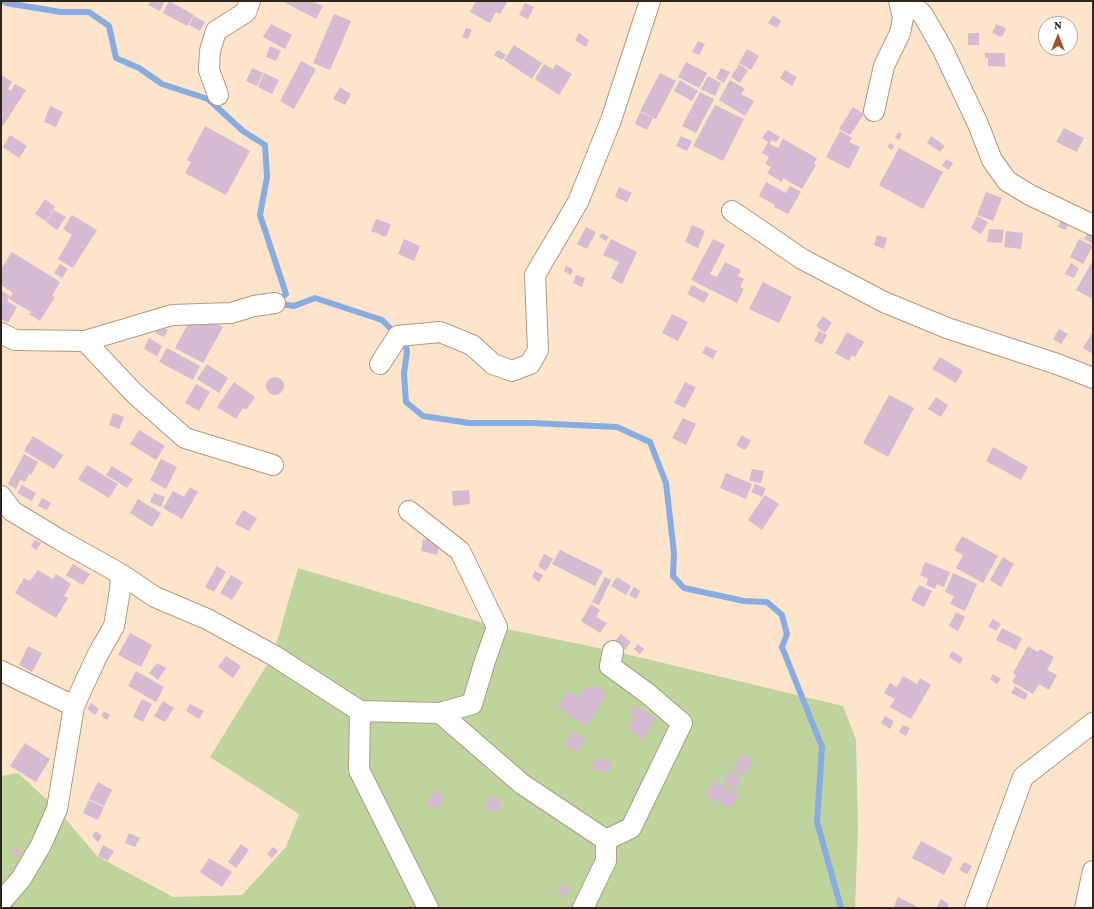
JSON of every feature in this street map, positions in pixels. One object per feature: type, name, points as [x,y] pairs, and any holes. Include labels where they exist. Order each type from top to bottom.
[{"type":"street","points":[[218,95],[209,70],[210,51],[216,31],[246,12],[250,1]]},
{"type":"street","points":[[380,364],[398,336],[440,332],[472,345],[494,364],[512,371],[530,364],[538,350],[535,275],[578,202],[611,120],[650,1]]},
{"type":"street","points":[[874,111],[884,66],[900,33],[903,18],[899,1]]},
{"type":"street","points":[[909,1],[923,15],[942,48],[978,124],[992,160],[1007,181],[1093,225]]},
{"type":"street","points":[[732,211],[802,259],[884,302],[947,328],[1057,364],[1093,378]]},
{"type":"street","points":[[1,333],[15,340],[85,341],[172,315],[231,313],[254,306],[275,303]]},
{"type":"street","points":[[85,341],[135,394],[185,438],[273,465]]},
{"type":"street","points":[[1,496],[12,511],[121,574],[155,597],[207,619],[273,655],[360,711],[440,713],[472,704],[497,627],[460,551],[409,511]]},
{"type":"street","points":[[1,902],[21,879],[41,845],[57,809],[74,706],[97,656],[114,626],[121,574]]},
{"type":"street","points":[[606,840],[630,828],[682,723],[647,693],[610,666],[613,651]]},
{"type":"street","points":[[1,671],[74,706]]},
{"type":"street","points":[[360,711],[359,770],[428,908]]},
{"type":"street","points":[[440,713],[522,784],[606,840]]},
{"type":"street","points":[[978,907],[1022,777],[1093,723]]},
{"type":"street","points":[[584,908],[606,861],[606,840]]},
{"type":"street","points":[[1085,908],[1093,870]]},
{"type":"green space","points":[[298,568],[497,627],[613,651],[843,706],[856,740],[858,829],[855,908],[1,908],[1,776],[18,773],[57,809],[97,856],[173,897],[242,895],[286,847],[299,814],[210,757],[273,655]]},
{"type":"building","points":[[151,1],[165,1],[160,11],[148,5]]},
{"type":"building","points":[[169,1],[194,15],[187,26],[163,13]]},
{"type":"building","points":[[282,1],[312,1],[323,6],[316,19]]},
{"type":"building","points":[[476,1],[508,1],[500,14],[496,12],[490,23],[470,12]]},
{"type":"building","points":[[525,3],[534,7],[528,19],[519,15]]},
{"type":"building","points":[[334,14],[351,21],[330,70],[313,63]]},
{"type":"building","points":[[773,15],[781,21],[777,28],[768,23]]},
{"type":"building","points":[[194,16],[205,22],[200,31],[189,25]]},
{"type":"building","points":[[271,24],[292,35],[285,49],[263,37]]},
{"type":"building","points":[[996,24],[1006,28],[1002,37],[992,33]]},
{"type":"building","points":[[466,28],[472,30],[468,39],[462,37]]},
{"type":"building","points":[[579,33],[589,40],[586,47],[575,40]]},
{"type":"building","points":[[968,33],[979,33],[979,45],[968,45]]},
{"type":"building","points":[[698,41],[705,44],[699,55],[692,52]]},
{"type":"building","points":[[514,45],[542,63],[532,79],[504,60]]},
{"type":"building","points":[[270,46],[281,51],[276,61],[266,57]]},
{"type":"building","points":[[747,49],[759,56],[751,70],[739,63]]},
{"type":"building","points":[[498,50],[506,55],[502,60],[494,55]]},
{"type":"building","points":[[985,53],[1005,53],[1005,67],[988,66],[988,58],[985,58]]},
{"type":"building","points":[[301,61],[316,69],[294,109],[280,101]]},
{"type":"building","points":[[686,62],[707,73],[699,88],[678,77]]},
{"type":"building","points":[[544,64],[553,69],[556,64],[572,74],[559,95],[535,79]]},
{"type":"building","points":[[739,64],[748,70],[740,83],[731,77]]},
{"type":"building","points":[[252,68],[263,73],[257,86],[246,81]]},
{"type":"building","points":[[721,68],[730,72],[724,83],[716,78]]},
{"type":"building","points":[[785,70],[797,77],[792,86],[780,78]]},
{"type":"building","points":[[264,73],[279,80],[272,94],[258,87]]},
{"type":"building","points":[[660,73],[676,81],[656,119],[640,111]]},
{"type":"building","points":[[1,75],[12,82],[8,89],[11,91],[15,84],[26,90],[1,129],[2,100]]},
{"type":"building","points":[[708,76],[721,83],[715,96],[701,89]]},
{"type":"building","points":[[680,80],[698,91],[692,101],[674,91]]},
{"type":"building","points":[[730,80],[745,89],[741,94],[754,101],[745,116],[719,100]]},
{"type":"building","points":[[340,87],[351,94],[345,105],[333,99]]},
{"type":"building","points":[[700,92],[714,99],[696,133],[682,126]]},
{"type":"building","points":[[715,105],[744,119],[723,161],[693,146]]},
{"type":"building","points":[[50,106],[63,112],[56,127],[44,122]]},
{"type":"building","points":[[853,107],[864,114],[850,135],[839,129]]},
{"type":"building","points":[[640,112],[653,118],[647,130],[635,124]]},
{"type":"building","points":[[205,126],[250,151],[226,195],[185,173],[191,162],[187,160]]},
{"type":"building","points":[[1064,128],[1084,138],[1077,152],[1056,142]]},
{"type":"building","points":[[768,130],[780,137],[776,142],[772,140],[770,144],[778,148],[783,139],[817,158],[814,164],[816,165],[802,189],[783,178],[782,182],[767,173],[771,167],[765,164],[769,157],[762,153],[768,142],[762,138]]},
{"type":"building","points":[[840,131],[852,138],[849,142],[860,147],[849,169],[826,157]]},
{"type":"building","points":[[898,132],[902,134],[899,140],[895,138]]},
{"type":"building","points":[[10,135],[27,146],[19,158],[3,147]]},
{"type":"building","points":[[681,136],[692,141],[687,151],[676,146]]},
{"type":"building","points":[[931,136],[945,146],[940,152],[927,143]]},
{"type":"building","points":[[890,143],[894,146],[892,150],[887,147]]},
{"type":"building","points":[[899,148],[943,172],[923,209],[879,185]]},
{"type":"building","points":[[946,159],[953,163],[949,170],[942,166]]},
{"type":"building","points":[[766,182],[786,193],[790,186],[801,192],[788,214],[774,207],[775,205],[759,196]]},
{"type":"building","points":[[619,187],[632,193],[627,202],[615,197]]},
{"type":"building","points":[[986,192],[1002,198],[993,221],[977,215]]},
{"type":"building","points":[[45,199],[55,207],[46,221],[35,214]]},
{"type":"building","points":[[54,210],[66,217],[57,230],[46,222]]},
{"type":"building","points":[[72,215],[97,230],[73,268],[58,259],[72,235],[63,229]]},
{"type":"building","points":[[977,216],[988,222],[981,234],[971,228]]},
{"type":"building","points":[[1063,216],[1070,219],[1066,230],[1058,227]]},
{"type":"building","points":[[376,219],[391,224],[386,237],[371,231]]},
{"type":"building","points":[[692,225],[705,231],[698,248],[685,242]]},
{"type":"building","points":[[586,227],[596,232],[587,249],[577,244]]},
{"type":"building","points":[[989,229],[1004,230],[1002,243],[987,242]]},
{"type":"building","points":[[1006,231],[1023,233],[1021,249],[1004,247]]},
{"type":"building","points":[[602,233],[609,237],[606,241],[599,237]]},
{"type":"building","points":[[1088,233],[1093,235],[1092,243],[1084,239]]},
{"type":"building","points":[[877,235],[887,238],[884,249],[874,245]]},
{"type":"building","points":[[404,239],[420,246],[414,261],[398,254]]},
{"type":"building","points":[[611,239],[637,252],[622,284],[611,278],[619,262],[603,255]]},
{"type":"building","points":[[713,239],[725,245],[710,274],[717,277],[725,262],[741,270],[738,276],[744,279],[740,287],[744,289],[737,303],[691,280]]},
{"type":"building","points":[[1079,239],[1093,246],[1083,264],[1070,257]]},
{"type":"building","points":[[12,252],[60,282],[52,296],[55,297],[40,321],[29,314],[31,312],[9,299],[13,293],[1,285],[1,269]]},
{"type":"building","points":[[1093,260],[1093,295],[1091,298],[1076,290]]},
{"type":"building","points":[[1071,263],[1079,268],[1074,278],[1065,274]]},
{"type":"building","points":[[60,264],[68,269],[62,278],[54,273]]},
{"type":"building","points":[[566,266],[573,269],[571,275],[564,271]]},
{"type":"building","points":[[576,275],[585,278],[582,287],[573,283]]},
{"type":"building","points":[[763,282],[792,297],[779,323],[749,309]]},
{"type":"building","points":[[692,285],[709,294],[704,303],[687,294]]},
{"type":"building","points":[[1,291],[10,296],[7,301],[17,307],[8,323],[1,319]]},
{"type":"building","points":[[672,314],[688,322],[678,341],[662,333]]},
{"type":"building","points":[[823,316],[832,323],[825,333],[816,326]]},
{"type":"building","points":[[203,317],[223,327],[203,363],[175,348],[191,318]]},
{"type":"building","points":[[160,325],[168,330],[164,337],[155,333]]},
{"type":"building","points":[[1059,329],[1068,334],[1061,344],[1053,339]]},
{"type":"building","points":[[819,331],[827,335],[822,345],[814,341]]},
{"type":"building","points":[[1093,331],[1093,354],[1083,348]]},
{"type":"building","points":[[847,332],[864,342],[855,357],[852,355],[849,361],[835,353]]},
{"type":"building","points":[[149,338],[162,346],[157,356],[144,349]]},
{"type":"building","points":[[706,346],[717,351],[713,359],[702,353]]},
{"type":"building","points":[[167,348],[200,366],[193,380],[159,362]]},
{"type":"building","points":[[940,357],[963,371],[956,383],[932,369]]},
{"type":"building","points":[[207,364],[228,378],[219,393],[197,379]]},
{"type":"building","points":[[275,377],[281,380],[284,386],[281,392],[275,395],[269,392],[266,386],[269,380]]},
{"type":"building","points":[[234,382],[255,397],[246,410],[243,408],[236,419],[217,407]]},
{"type":"building","points":[[685,382],[696,387],[685,408],[674,403]]},
{"type":"building","points":[[196,384],[210,392],[199,411],[185,403]]},
{"type":"building","points":[[889,395],[914,408],[888,457],[863,443]]},
{"type":"building","points":[[936,397],[948,405],[941,417],[928,409]]},
{"type":"building","points":[[113,413],[124,417],[119,429],[109,425]]},
{"type":"building","points":[[683,418],[696,424],[686,445],[672,438]]},
{"type":"building","points":[[139,430],[165,446],[156,460],[130,444]]},
{"type":"building","points":[[742,435],[751,441],[745,450],[736,445]]},
{"type":"building","points":[[33,436],[63,455],[54,469],[24,451]]},
{"type":"building","points":[[993,447],[1028,467],[1021,480],[986,461]]},
{"type":"building","points":[[24,454],[38,462],[31,475],[24,472],[29,475],[25,482],[20,480],[16,489],[8,484]]},
{"type":"building","points":[[161,459],[177,467],[166,489],[150,480]]},
{"type":"building","points":[[87,465],[118,484],[109,498],[78,479]]},
{"type":"building","points":[[112,466],[133,479],[127,488],[106,475]]},
{"type":"building","points":[[752,469],[764,471],[761,483],[749,481]]},
{"type":"building","points":[[726,473],[752,484],[746,499],[720,488]]},
{"type":"building","points":[[755,484],[766,488],[762,497],[751,492]]},
{"type":"building","points":[[22,485],[36,493],[32,501],[17,493]]},
{"type":"building","points":[[190,487],[198,492],[182,519],[163,508],[173,491],[184,497]]},
{"type":"building","points":[[469,490],[470,504],[453,506],[452,491]]},
{"type":"building","points":[[154,493],[165,497],[161,507],[150,502]]},
{"type":"building","points":[[765,495],[779,504],[762,530],[748,520]]},
{"type":"building","points":[[42,498],[51,503],[47,510],[38,506]]},
{"type":"building","points":[[138,499],[161,513],[152,527],[130,513]]},
{"type":"building","points":[[243,510],[257,518],[249,531],[235,524]]},
{"type":"building","points":[[428,530],[440,543],[437,555],[421,551],[423,539],[426,540]]},
{"type":"building","points":[[962,536],[998,556],[983,583],[956,568],[963,555],[954,550]]},
{"type":"building","points":[[35,540],[41,543],[36,550],[31,546]]},
{"type":"building","points":[[560,550],[603,571],[595,586],[552,564]]},
{"type":"building","points":[[544,554],[553,559],[546,571],[538,566]]},
{"type":"building","points":[[1003,557],[1014,564],[1001,587],[990,580]]},
{"type":"building","points":[[925,562],[950,572],[944,587],[937,584],[935,589],[926,585],[928,579],[920,575]]},
{"type":"building","points":[[73,564],[90,574],[83,585],[66,575]]},
{"type":"building","points":[[217,566],[226,572],[214,592],[205,587]]},
{"type":"building","points":[[38,570],[53,579],[56,574],[71,584],[64,596],[68,598],[56,618],[15,593],[24,578],[30,581]]},
{"type":"building","points":[[535,571],[543,575],[539,582],[532,577]]},
{"type":"building","points":[[953,573],[977,584],[965,611],[950,604],[954,596],[945,592]]},
{"type":"building","points":[[231,575],[243,582],[232,600],[220,593]]},
{"type":"building","points":[[605,577],[611,580],[599,605],[592,602]]},
{"type":"building","points":[[617,577],[631,586],[626,595],[611,586]]},
{"type":"building","points":[[919,585],[932,591],[924,607],[911,600]]},
{"type":"building","points":[[634,587],[640,591],[636,599],[629,595]]},
{"type":"building","points":[[591,604],[600,610],[596,617],[607,623],[600,633],[581,621]]},
{"type":"building","points":[[956,612],[965,617],[958,631],[949,626]]},
{"type":"building","points":[[993,619],[1001,624],[996,631],[988,626]]},
{"type":"building","points":[[1002,628],[1022,638],[1016,650],[996,640]]},
{"type":"building","points":[[130,633],[152,645],[141,667],[118,655]]},
{"type":"building","points":[[621,634],[631,642],[625,650],[615,641]]},
{"type":"building","points":[[638,644],[644,649],[640,654],[634,649]]},
{"type":"building","points":[[28,646],[42,653],[32,672],[19,665]]},
{"type":"building","points":[[1028,646],[1038,652],[1040,649],[1054,657],[1047,670],[1057,675],[1049,690],[1039,684],[1033,694],[1012,682],[1016,675],[1013,673]]},
{"type":"building","points":[[952,651],[963,658],[960,664],[949,657]]},
{"type":"building","points":[[226,656],[241,666],[233,678],[218,667]]},
{"type":"building","points":[[157,663],[166,668],[158,680],[149,673]]},
{"type":"building","points":[[136,671],[164,687],[156,702],[128,686]]},
{"type":"building","points":[[993,674],[1001,679],[997,684],[990,679]]},
{"type":"building","points":[[903,676],[917,684],[920,678],[931,685],[911,719],[890,707],[895,699],[884,693],[890,683],[897,687]]},
{"type":"building","points":[[586,685],[593,689],[595,685],[607,693],[587,726],[557,707],[567,691],[578,697]]},
{"type":"building","points":[[1015,686],[1028,694],[1025,700],[1011,693]]},
{"type":"building","points":[[142,699],[152,704],[143,722],[133,717]]},
{"type":"building","points":[[163,701],[174,708],[165,722],[154,716]]},
{"type":"building","points":[[91,703],[99,709],[95,715],[87,709]]},
{"type":"building","points":[[190,704],[204,711],[199,719],[186,711]]},
{"type":"building","points":[[635,705],[656,718],[642,739],[631,731],[632,729],[627,727],[634,716],[630,713]]},
{"type":"building","points":[[104,711],[110,715],[107,720],[101,716]]},
{"type":"building","points":[[885,716],[894,721],[890,729],[881,723]]},
{"type":"building","points":[[903,725],[910,728],[906,736],[899,732]]},
{"type":"building","points":[[572,731],[585,738],[578,752],[565,745]]},
{"type":"building","points":[[25,743],[50,759],[36,782],[10,766]]},
{"type":"building","points":[[742,753],[753,760],[744,776],[733,770]]},
{"type":"building","points":[[594,759],[611,760],[610,771],[593,770]]},
{"type":"building","points":[[730,771],[741,779],[735,789],[723,781]]},
{"type":"building","points":[[714,780],[739,794],[731,808],[705,795]]},
{"type":"building","points":[[98,782],[112,790],[104,806],[89,799]]},
{"type":"building","points":[[435,790],[445,798],[436,810],[426,802]]},
{"type":"building","points":[[488,797],[501,799],[498,812],[485,809]]},
{"type":"building","points":[[89,800],[104,807],[98,820],[83,813]]},
{"type":"building","points":[[96,831],[102,836],[98,842],[92,836]]},
{"type":"building","points":[[129,833],[140,838],[135,847],[125,843]]},
{"type":"building","points":[[921,841],[953,858],[944,875],[912,858]]},
{"type":"building","points":[[241,844],[249,850],[236,868],[228,862]]},
{"type":"building","points":[[103,845],[114,851],[108,861],[98,856]]},
{"type":"building","points":[[15,847],[21,852],[17,857],[11,851]]},
{"type":"building","points":[[273,847],[278,851],[272,858],[267,854]]},
{"type":"building","points":[[209,858],[232,872],[222,887],[200,872]]},
{"type":"building","points":[[964,862],[972,866],[967,874],[959,870]]},
{"type":"building","points":[[564,884],[570,889],[563,897],[558,892]]},
{"type":"building","points":[[898,897],[920,908],[893,908]]},
{"type":"building","points":[[941,899],[949,904],[947,908],[936,908]]},
{"type":"waterway","points":[[3,1],[6,3],[61,12],[89,12],[109,26],[116,58],[139,68],[162,84],[208,99],[243,131],[265,145],[267,177],[260,215],[286,294],[275,303],[294,306],[315,298],[382,320],[405,343],[407,351],[404,374],[406,402],[423,416],[469,423],[532,423],[617,427],[650,442],[666,483],[674,553],[673,576],[684,588],[744,601],[767,602],[782,615],[787,634],[782,647],[822,747],[817,822],[841,908]]}]
